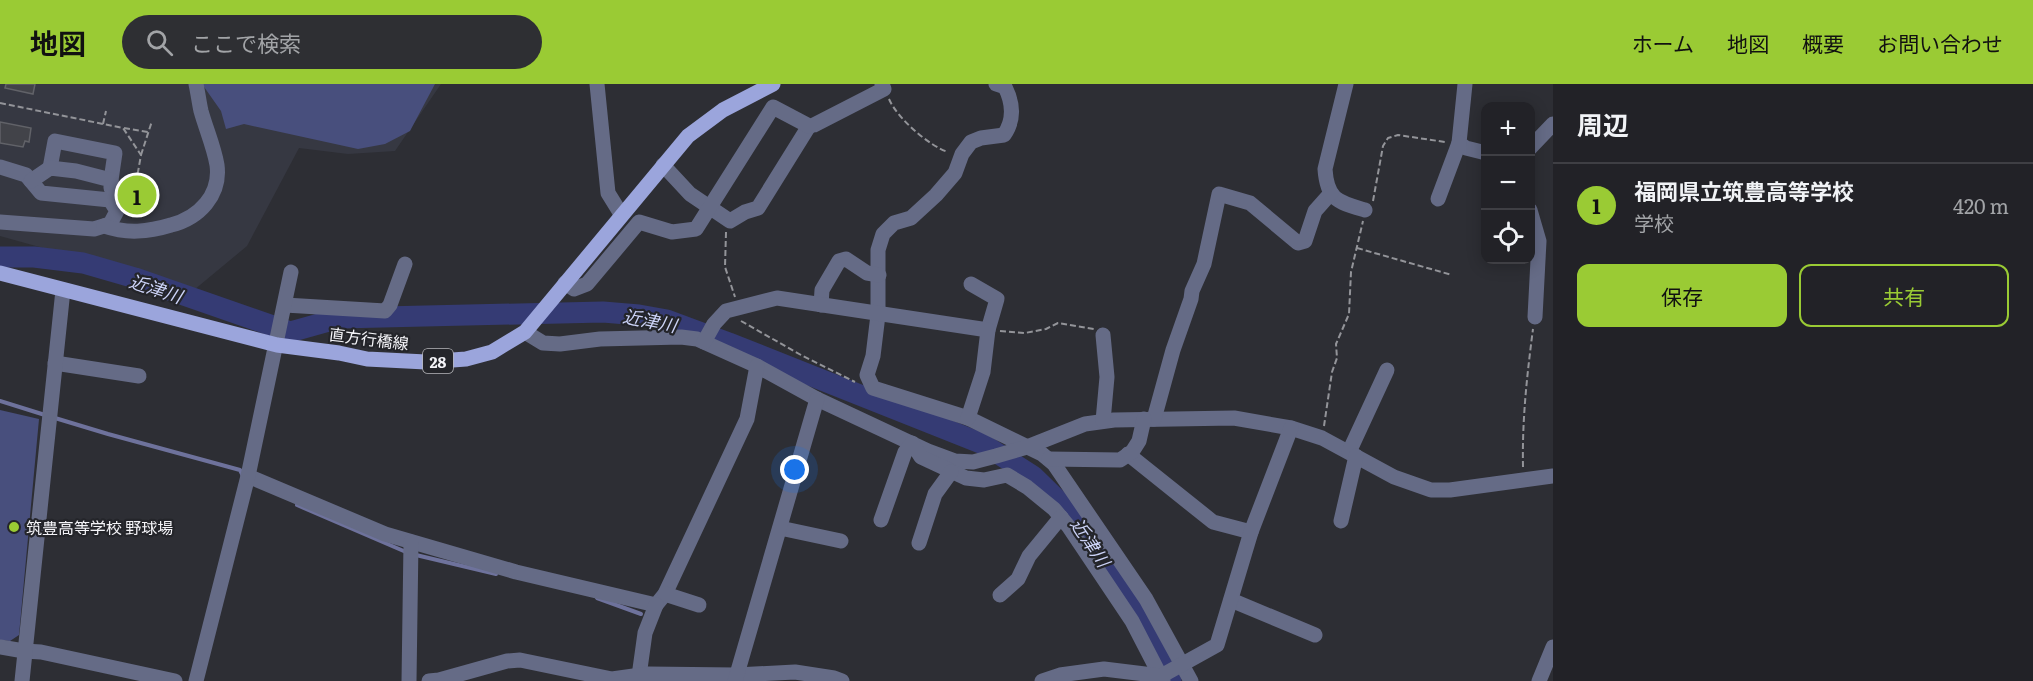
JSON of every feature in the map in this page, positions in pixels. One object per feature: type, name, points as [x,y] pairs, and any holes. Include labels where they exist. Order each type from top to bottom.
[{"type":"main road","name":"直方行橋線","points":[[0,273],[277,345],[368,359],[426,362],[466,359],[492,352],[525,332],[688,136],[723,110],[773,84]]},
{"type":"street","points":[[104,226],[117,230],[142,232],[175,225],[197,213],[209,202],[216,185],[217,166],[196,84]]},
{"type":"street","points":[[597,84],[608,193],[621,214]]},
{"type":"street","points":[[1346,84],[1325,169],[1326,183],[1332,197],[1342,203],[1365,210]]},
{"type":"street","points":[[1438,199],[1459,143],[1465,84]]},
{"type":"street","points":[[1003,85],[1012,99],[1012,116],[1009,128],[1004,135],[981,138],[971,142],[962,154],[955,173],[936,195],[911,218],[894,223],[883,234],[878,250],[878,315],[873,356],[867,375],[873,388],[968,418],[1049,459],[1146,599],[1180,665],[1191,681]]},
{"type":"street","points":[[663,165],[690,194],[730,221],[745,212],[758,208],[809,126],[883,86]]},
{"type":"street","points":[[565,283],[574,290],[587,284],[639,222],[672,232],[696,229],[773,107],[809,126]]},
{"type":"street","points":[[1535,143],[1553,124]]},
{"type":"street","points":[[0,222],[94,229],[110,224],[117,214],[110,200],[115,153],[55,141],[50,168]]},
{"type":"street","points":[[1459,143],[1466,148],[1481,152]]},
{"type":"street","points":[[0,167],[26,175],[41,193],[110,200]]},
{"type":"street","points":[[31,181],[50,168],[76,171],[111,180]]},
{"type":"street","points":[[1049,459],[1120,460],[1132,452],[1149,419],[1192,291],[1204,264],[1219,194],[1250,203],[1298,243],[1305,241],[1315,211],[1330,194]]},
{"type":"street","points":[[1535,219],[1546,239],[1535,317]]},
{"type":"street","points":[[820,305],[822,290],[839,261],[846,259],[867,273],[879,275]]},
{"type":"street","points":[[285,305],[385,311],[390,305],[405,264]]},
{"type":"street","points":[[196,681],[248,476],[290,279]]},
{"type":"street","points":[[968,418],[983,372],[988,330],[998,299],[971,284]]},
{"type":"street","points":[[22,681],[63,290]]},
{"type":"street","points":[[704,342],[714,324],[733,309],[777,298],[988,330]]},
{"type":"street","points":[[525,332],[543,343],[560,344],[600,339],[681,337],[704,342],[757,366],[817,399],[955,461],[973,462],[1027,447],[1085,424],[1103,421],[1234,418],[1291,428],[1322,438],[1394,477],[1431,490],[1450,490],[1553,476]]},
{"type":"street","points":[[1103,335],[1107,377],[1103,421]]},
{"type":"street","points":[[55,363],[139,375]]},
{"type":"street","points":[[639,676],[645,633],[747,419],[757,366]]},
{"type":"street","points":[[1341,521],[1352,454],[1387,370]]},
{"type":"street","points":[[736,678],[817,399]]},
{"type":"street","points":[[1042,681],[1060,675],[1091,675],[1104,669],[1162,678],[1180,665],[1217,645],[1251,532],[1291,428]]},
{"type":"street","points":[[912,443],[921,457],[966,478],[984,480],[1007,475],[1027,487],[1061,517],[1132,621],[1162,678]]},
{"type":"street","points":[[880,520],[905,452],[912,443]]},
{"type":"street","points":[[1128,454],[1214,522],[1251,532]]},
{"type":"street","points":[[919,543],[935,494],[951,472]]},
{"type":"street","points":[[248,476],[385,534],[411,542],[516,572],[699,606]]},
{"type":"street","points":[[1000,595],[1018,579],[1029,556],[1061,517]]},
{"type":"street","points":[[780,528],[841,541]]},
{"type":"street","points":[[409,681],[411,542]]},
{"type":"street","points":[[1231,600],[1316,635]]},
{"type":"street","points":[[0,647],[41,652],[176,681]]},
{"type":"street","points":[[1539,681],[1553,647]]},
{"type":"street","points":[[429,681],[507,661],[520,660],[597,678],[612,679],[639,676],[736,678],[795,672],[842,681]]},
{"type":"path","points":[[883,86],[893,109],[928,142],[944,151],[962,154]]},
{"type":"path","points":[[103,124],[106,111]]},
{"type":"path","points":[[141,155],[152,121]]},
{"type":"path","points":[[123,128],[148,132]]},
{"type":"path","points":[[1322,438],[1332,372],[1337,358],[1336,344],[1349,314],[1351,272],[1365,210],[1372,206],[1383,146],[1388,138],[1398,135],[1459,143]]},
{"type":"path","points":[[730,221],[726,235],[725,267],[734,318],[846,378],[873,388]]},
{"type":"path","points":[[1357,248],[1452,275]]},
{"type":"path","points":[[1523,480],[1522,431],[1535,317]]},
{"type":"path","points":[[988,330],[1025,333],[1046,329],[1058,323],[1093,328],[1103,335]]},
{"type":"shaded area","points":[[0,84],[441,84],[395,151],[348,154],[299,148],[247,246],[194,290],[0,236]]},
{"type":"shaded area","points":[[202,84],[435,84],[410,131],[385,144],[358,149],[244,124],[226,129],[221,111]]},
{"type":"shaded area","name":"筑豊高等学校 野球場","points":[[0,410],[39,419],[19,635],[10,641],[0,640]]},
{"type":"building","points":[[6,84],[35,84],[33,94],[5,88]]},
{"type":"building","points":[[0,122],[31,128],[29,142],[25,141],[23,147],[0,143]]},
{"type":"waterway","name":"近津川","points":[[0,257],[34,257],[83,263],[135,278],[290,332],[340,318],[603,312],[667,320],[983,444],[1033,476],[1076,518],[1122,590],[1171,681]]},
{"type":"waterway","points":[[0,401],[45,415]]},
{"type":"waterway","points":[[55,418],[240,470],[243,476]]},
{"type":"waterway","points":[[297,505],[406,552]]},
{"type":"waterway","points":[[416,555],[496,574]]},
{"type":"waterway","points":[[597,598],[641,614]]},
{"type":"place","name":"福岡県立筑豊高等学校","points":[[137,195]]},
{"type":"place","name":"筑豊高等学校 野球場","points":[[14,527]]}]
